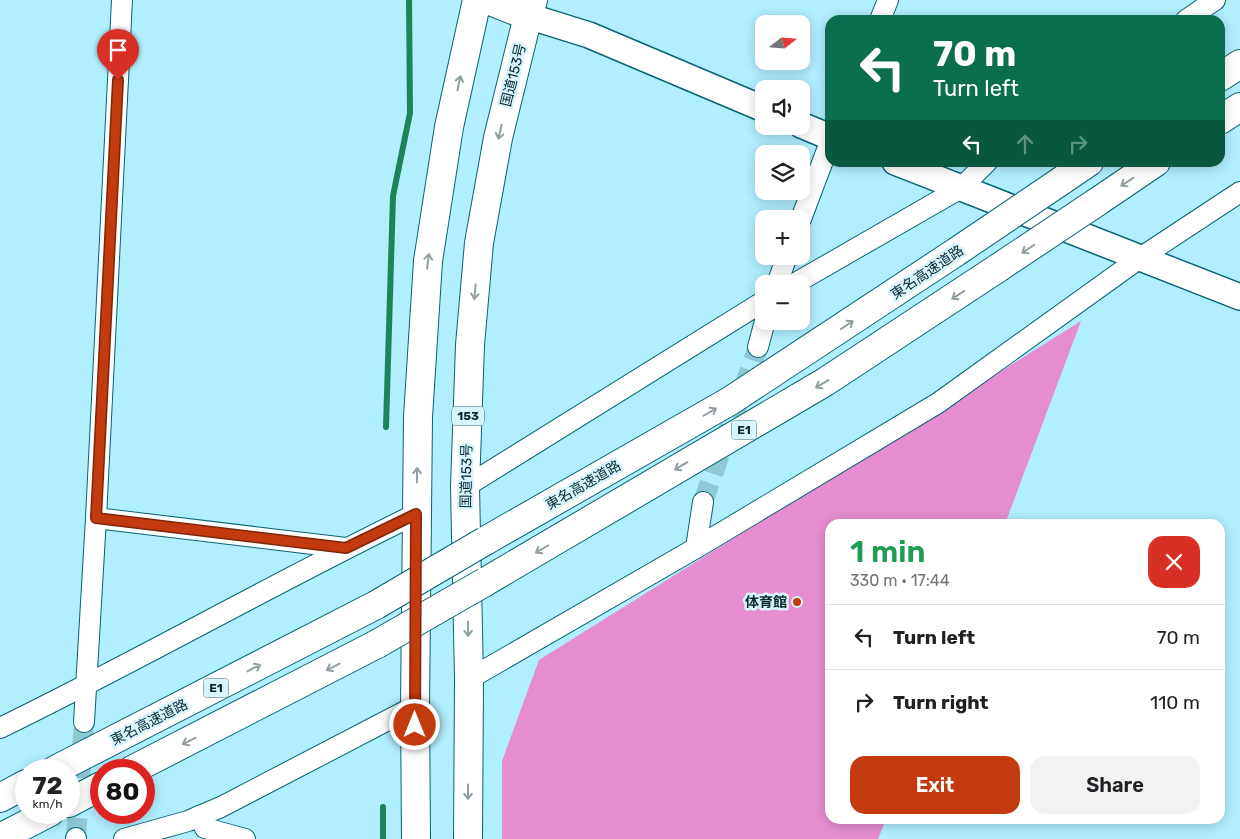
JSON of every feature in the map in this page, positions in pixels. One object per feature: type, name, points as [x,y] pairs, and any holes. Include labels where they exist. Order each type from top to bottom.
[{"type":"main road","points":[[416,839],[415,706],[418,417],[428,262],[449,127],[477,0]]},
{"type":"main road","points":[[488,0],[531,8]]},
{"type":"main road","name":"国道153号","points":[[468,839],[465,487],[470,345],[479,243],[498,138],[531,8]]},
{"type":"main road","points":[[1225,74],[1240,64]]},
{"type":"main road","points":[[1225,117],[1240,107]]},
{"type":"main road","name":"東名高速道路","points":[[76,759],[376,605],[730,401],[1082,167]]},
{"type":"main road","name":"E1","points":[[153,759],[377,644],[825,382],[1149,167]]},
{"type":"main road","points":[[0,798],[15,790]]},
{"type":"main road","points":[[0,838],[27,824]]},
{"type":"street","points":[[84,722],[122,0]]},
{"type":"street","points":[[882,15],[888,0]]},
{"type":"street","points":[[1193,15],[1215,0]]},
{"type":"street","points":[[531,8],[755,105]]},
{"type":"street","points":[[810,129],[825,135]]},
{"type":"street","points":[[804,210],[825,155]]},
{"type":"street","points":[[908,167],[1240,297]]},
{"type":"street","points":[[810,275],[961,188],[982,167]]},
{"type":"street","points":[[468,679],[696,548],[938,403],[1140,258],[1240,192]]},
{"type":"street","points":[[465,487],[755,307]]},
{"type":"street","points":[[758,347],[763,330]]},
{"type":"street","points":[[696,548],[703,502]]},
{"type":"street","points":[[0,728],[87,686],[346,548],[416,514]]},
{"type":"street","points":[[96,518],[346,548]]},
{"type":"street","points":[[124,839],[188,821],[221,806],[415,706]]},
{"type":"street","points":[[199,816],[205,828],[245,839]]},
{"type":"shaded area","points":[[1081,321],[1007,519],[825,519],[825,824],[884,824],[878,839],[502,839],[502,761],[539,660]]},
{"type":"waterway","points":[[386,427],[393,196],[410,113],[409,0]]},
{"type":"waterway","points":[[383,807],[383,839]]},
{"type":"tunnel","points":[[703,502],[758,347]]},
{"type":"tunnel","points":[[76,838],[84,722]]},
{"type":"place","name":"体育館","points":[[797,602]]},
{"type":"route","points":[[118,80],[96,518],[346,548],[416,514],[415,725]]}]
